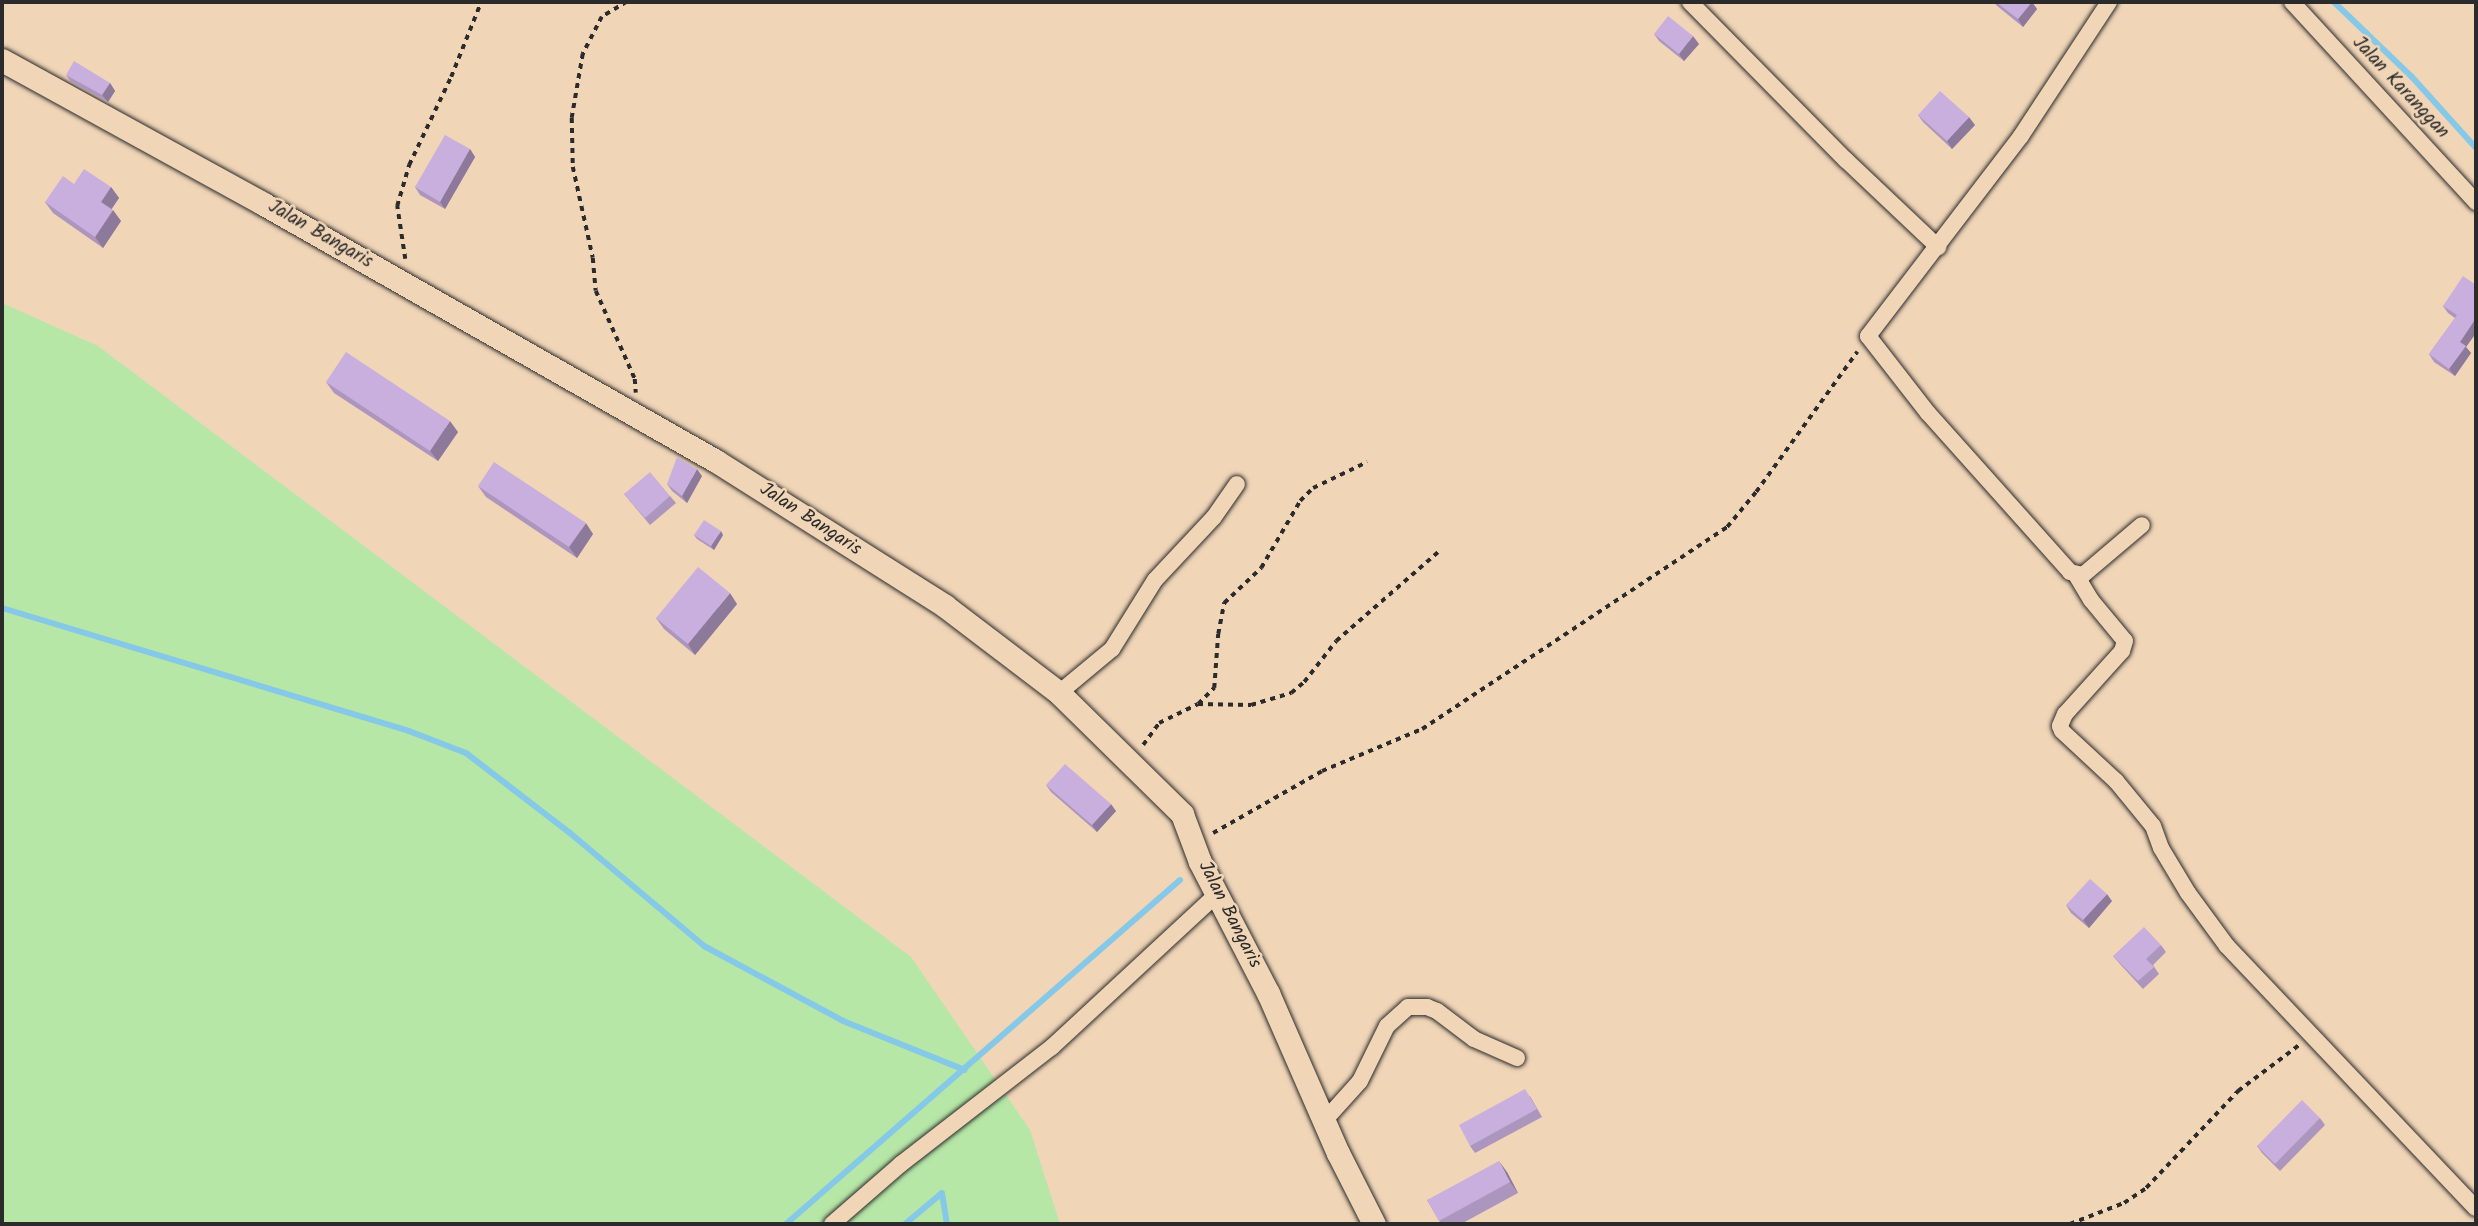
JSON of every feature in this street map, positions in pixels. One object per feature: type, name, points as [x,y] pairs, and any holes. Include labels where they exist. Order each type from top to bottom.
[{"type":"street","points":[[1690,2],[1846,160],[1938,247]]},
{"type":"street","points":[[2109,2],[2021,136],[1868,336],[1928,413],[2035,535],[2076,575],[2091,600],[2125,641],[2122,651],[2065,714],[2060,726],[2062,731],[2116,781],[2153,826],[2161,848],[2188,893],[2227,946],[2476,1208]]},
{"type":"street","name":"Jalan Karanggan","points":[[2292,2],[2476,202]]},
{"type":"street","name":"Jalan Bangaris","points":[[2,60],[727,467],[945,606],[1059,694],[1182,814],[1200,862],[1268,993],[1374,1224]]},
{"type":"street","points":[[1059,694],[1112,649],[1155,580],[1214,517],[1237,484]]},
{"type":"street","points":[[2076,575],[2083,575],[2093,568],[2142,525]]},
{"type":"street","points":[[832,1224],[901,1164],[1052,1047],[1217,894]]},
{"type":"street","points":[[1325,1120],[1360,1080],[1387,1026],[1408,1007],[1427,1007],[1437,1011],[1474,1039],[1517,1058]]},
{"type":"path","points":[[405,284],[397,206],[409,165],[452,77],[481,2]]},
{"type":"path","points":[[627,2],[602,17],[583,54],[572,118],[573,154],[593,258],[596,291],[635,379],[636,414]]},
{"type":"path","points":[[1194,841],[1232,824],[1322,771],[1422,729],[1727,527],[1756,492],[1868,336]]},
{"type":"path","points":[[1133,764],[1159,723],[1198,704],[1214,688],[1218,634],[1224,603],[1261,568],[1300,501],[1313,488],[1367,462]]},
{"type":"path","points":[[1198,704],[1251,705],[1291,693],[1304,682],[1336,640],[1438,552]]},
{"type":"path","points":[[2070,1224],[2124,1203],[2146,1188],[2238,1091],[2310,1036]]},
{"type":"green space","points":[[2,303],[98,346],[911,957],[1030,1130],[1060,1224],[2,1224]]},
{"type":"building","points":[[1996,2],[2032,2],[2018,19]]},
{"type":"building","points":[[1668,16],[1693,36],[1679,54],[1654,34]]},
{"type":"building","points":[[74,61],[110,83],[102,95],[66,75]]},
{"type":"building","points":[[1940,91],[1969,117],[1947,141],[1918,115]]},
{"type":"building","points":[[445,135],[470,149],[440,202],[415,187]]},
{"type":"building","points":[[84,169],[111,187],[101,202],[113,210],[95,237],[45,202],[63,176],[74,184]]},
{"type":"building","points":[[2463,276],[2476,285],[2476,318],[2460,342],[2466,346],[2449,369],[2429,354],[2457,315],[2443,306]]},
{"type":"building","points":[[346,352],[450,421],[430,451],[326,382]]},
{"type":"building","points":[[677,457],[697,469],[682,496],[667,484]]},
{"type":"building","points":[[494,462],[586,523],[569,547],[478,486]]},
{"type":"building","points":[[650,472],[670,496],[645,518],[624,494]]},
{"type":"building","points":[[704,520],[721,531],[711,546],[694,535]]},
{"type":"building","points":[[698,567],[730,593],[688,644],[656,618]]},
{"type":"building","points":[[1065,764],[1111,804],[1092,825],[1046,785]]},
{"type":"building","points":[[2090,879],[2107,894],[2083,920],[2066,905]]},
{"type":"building","points":[[2144,927],[2161,945],[2146,959],[2154,967],[2138,981],[2113,956]]},
{"type":"building","points":[[1525,1089],[1537,1109],[1470,1146],[1459,1125]]},
{"type":"building","points":[[2302,1100],[2320,1118],[2275,1164],[2257,1146]]},
{"type":"building","points":[[1499,1161],[1510,1182],[1439,1221],[1427,1200]]},
{"type":"waterway","points":[[2334,2],[2412,77],[2476,148]]},
{"type":"waterway","points":[[2,608],[409,731],[466,753],[570,833],[704,946],[843,1021],[965,1070]]},
{"type":"waterway","points":[[786,1224],[1180,880]]},
{"type":"waterway","points":[[905,1224],[942,1193],[947,1224]]}]
